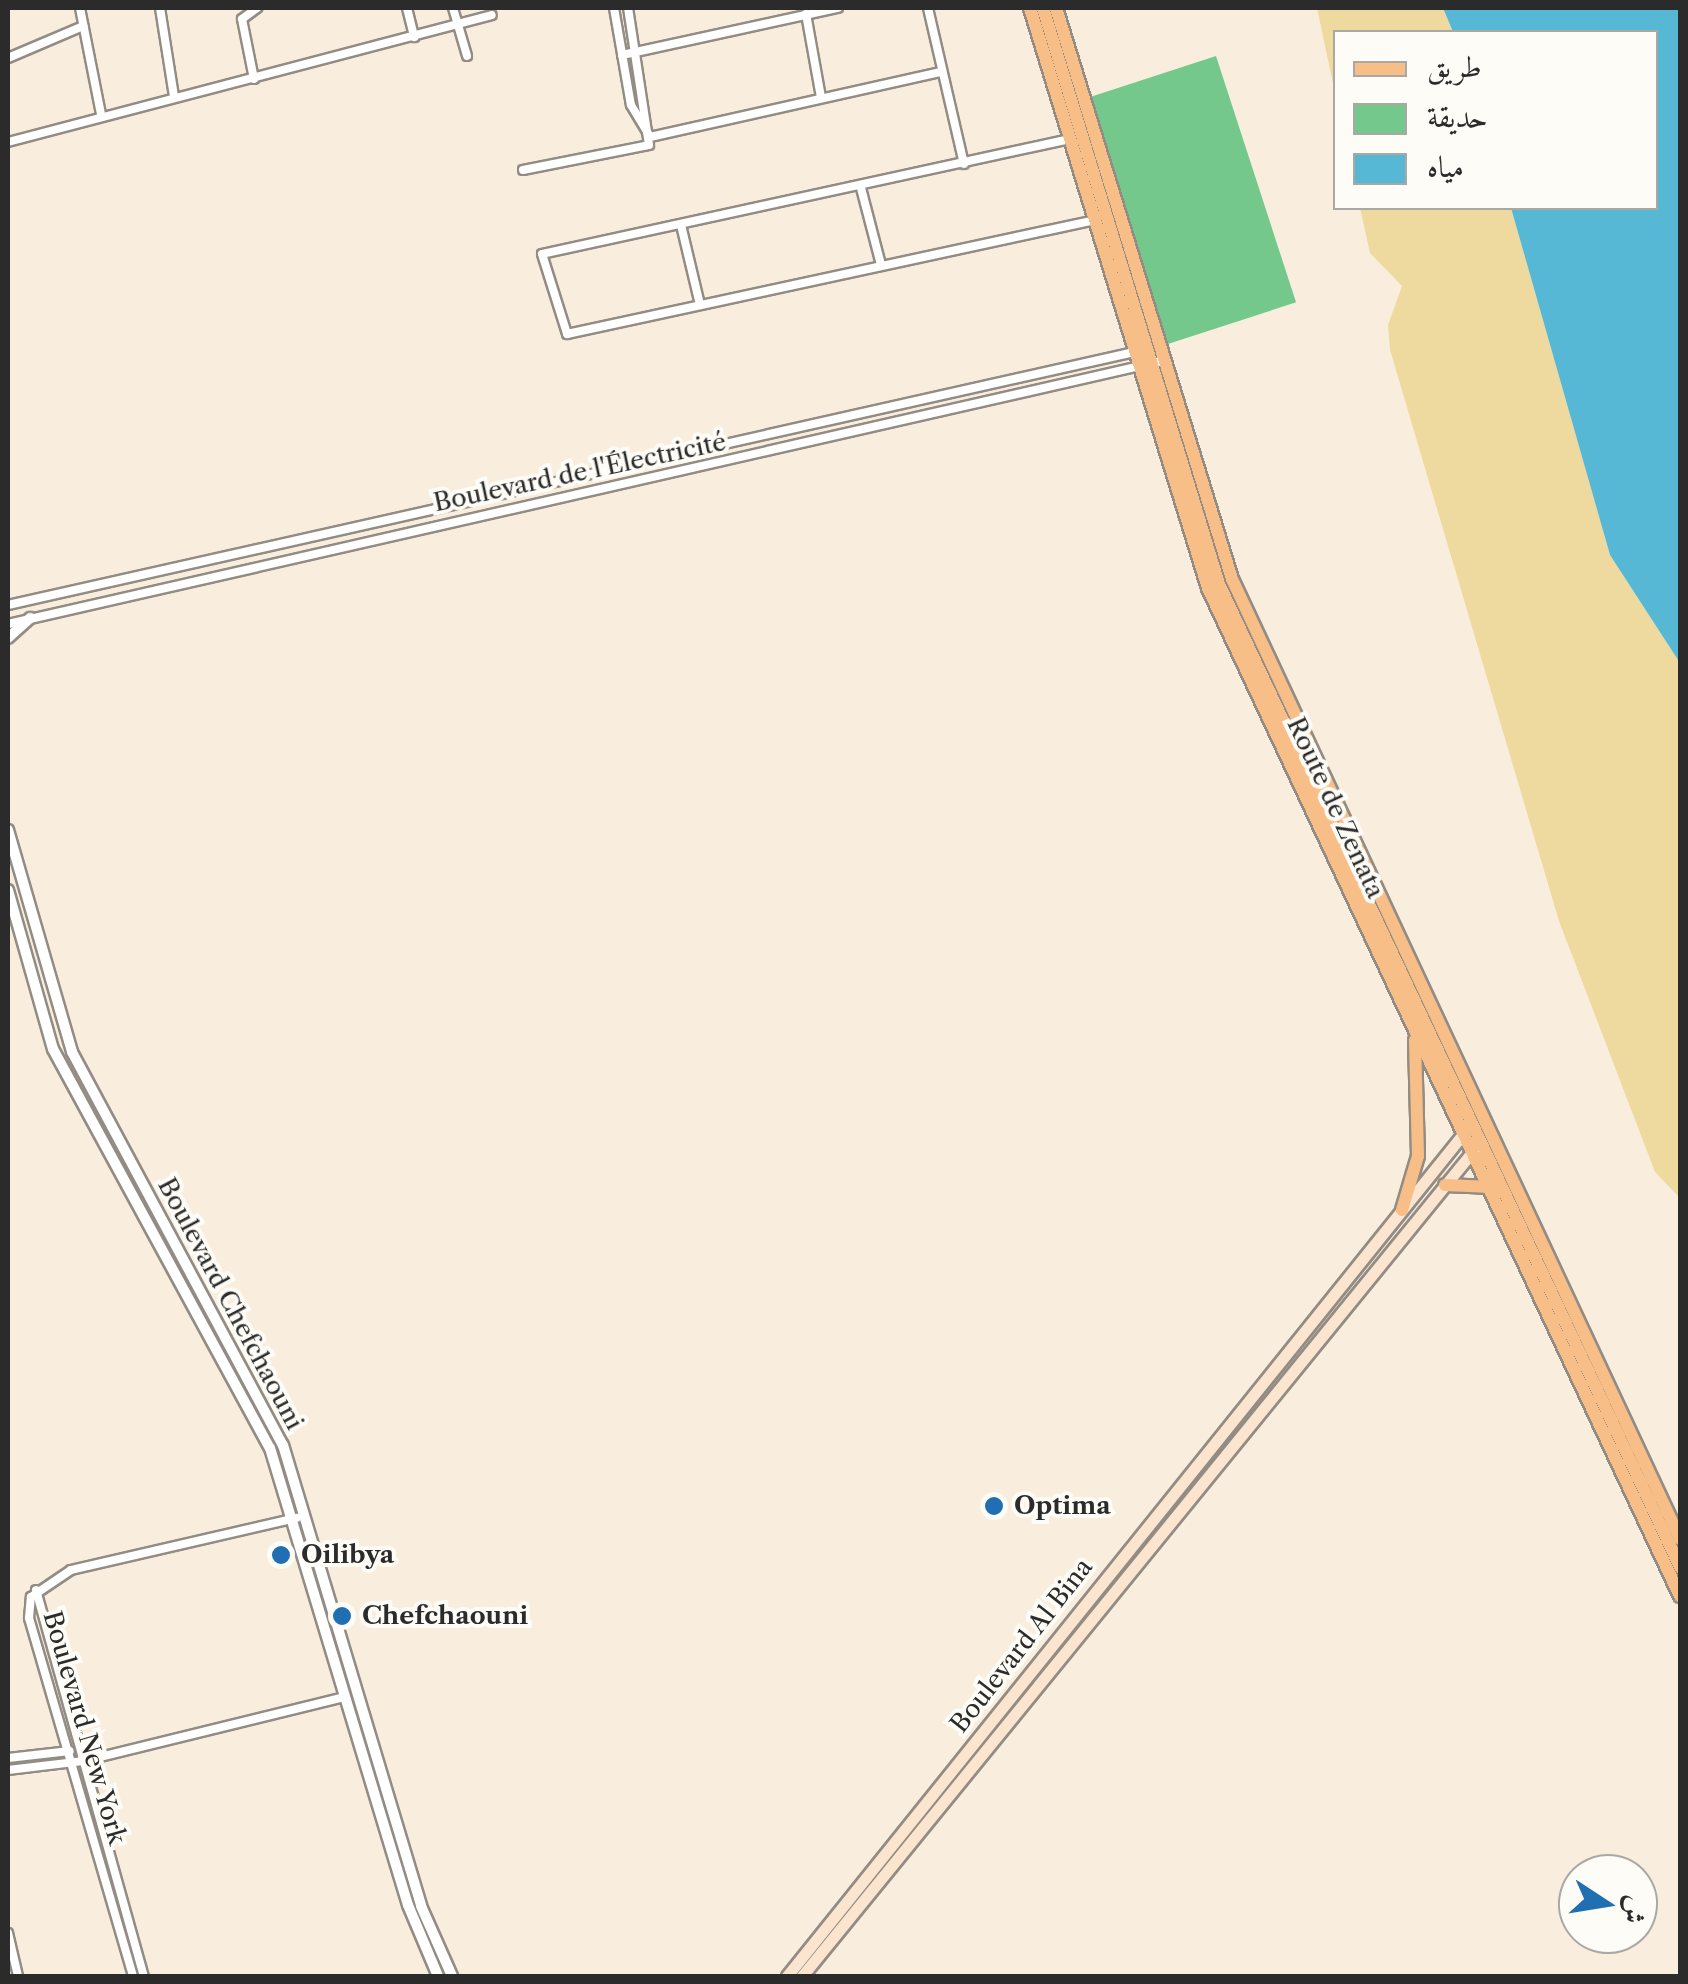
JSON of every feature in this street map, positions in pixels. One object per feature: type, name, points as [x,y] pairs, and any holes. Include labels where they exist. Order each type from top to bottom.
[{"type":"main road","name":"Route de Zenata","points":[[1036,8],[1095,220],[1240,600],[1493,1131],[1680,1539]]},
{"type":"main road","name":"Route de Zenata","points":[[1036,8],[1219,584],[1468,1127],[1680,1567]]},
{"type":"main road","name":"Route de Zenata","points":[[1056,8],[1208,588],[1415,1032],[1468,1127]]},
{"type":"main road","points":[[1402,1210],[1420,1124],[1415,1032]]},
{"type":"main road","name":"Boulevard Al Bina","points":[[787,1976],[1482,1110]]},
{"type":"main road","name":"Boulevard Al Bina","points":[[802,1976],[1444,1184],[1493,1131]]},
{"type":"main road","name":"Route de Zenata","points":[[1477,1146],[1490,1187],[1680,1596]]},
{"type":"main road","name":"Route de Zenata","points":[[1477,1146],[1680,1585]]},
{"type":"main road","points":[[1444,1184],[1490,1187]]},
{"type":"street","points":[[80,8],[101,114]]},
{"type":"street","points":[[160,8],[174,96]]},
{"type":"street","points":[[254,79],[242,19],[258,8]]},
{"type":"street","points":[[407,8],[414,37]]},
{"type":"street","points":[[452,8],[467,56]]},
{"type":"street","points":[[614,8],[635,118],[650,137]]},
{"type":"street","points":[[523,170],[642,150],[650,137],[628,8]]},
{"type":"street","points":[[622,55],[838,8]]},
{"type":"street","points":[[928,8],[964,164]]},
{"type":"street","points":[[806,14],[821,97]]},
{"type":"street","points":[[8,142],[101,114],[254,79],[492,15]]},
{"type":"street","points":[[8,58],[84,26]]},
{"type":"street","points":[[650,137],[940,72]]},
{"type":"street","points":[[1070,139],[861,188],[542,254],[567,334],[1095,220]]},
{"type":"street","points":[[861,188],[882,266]]},
{"type":"street","points":[[682,225],[700,305]]},
{"type":"street","name":"Boulevard de l'Électricité","points":[[8,605],[1147,357]]},
{"type":"street","name":"Boulevard de l'Électricité","points":[[8,624],[1147,357]]},
{"type":"street","points":[[8,638],[30,618]]},
{"type":"street","name":"Boulevard Chefchaouni","points":[[8,830],[72,1052],[266,1406],[304,1516],[421,1906],[452,1976]]},
{"type":"street","name":"Boulevard Chefchaouni","points":[[8,890],[53,1049],[270,1448],[408,1905],[438,1976]]},
{"type":"street","points":[[36,1590],[71,1570],[304,1516]]},
{"type":"street","name":"Boulevard New York","points":[[36,1590],[144,1976]]},
{"type":"street","name":"Boulevard New York","points":[[36,1590],[29,1618],[74,1762],[133,1976]]},
{"type":"street","points":[[8,1770],[84,1761],[94,1754],[344,1697]]},
{"type":"street","points":[[8,1758],[81,1749],[94,1754]]},
{"type":"street","points":[[8,1933],[18,1976]]},
{"type":"green space","points":[[1216,56],[1296,302],[1161,346],[1081,100]]},
{"type":"sand","points":[[1317,8],[1443,8],[1452,30],[1333,30],[1333,84]]},
{"type":"sand","points":[[1360,210],[1512,210],[1610,555],[1680,663],[1680,1198],[1655,1172],[1559,921],[1390,350],[1388,325],[1402,286],[1370,253]]},
{"type":"water","points":[[1443,8],[1680,8],[1680,663],[1610,555],[1512,210],[1658,210],[1658,30],[1452,30]]},
{"type":"place","name":"Optima","points":[[994,1506]]},
{"type":"place","name":"Oilibya","points":[[281,1555]]},
{"type":"place","name":"Chefchaouni","points":[[342,1616]]}]
